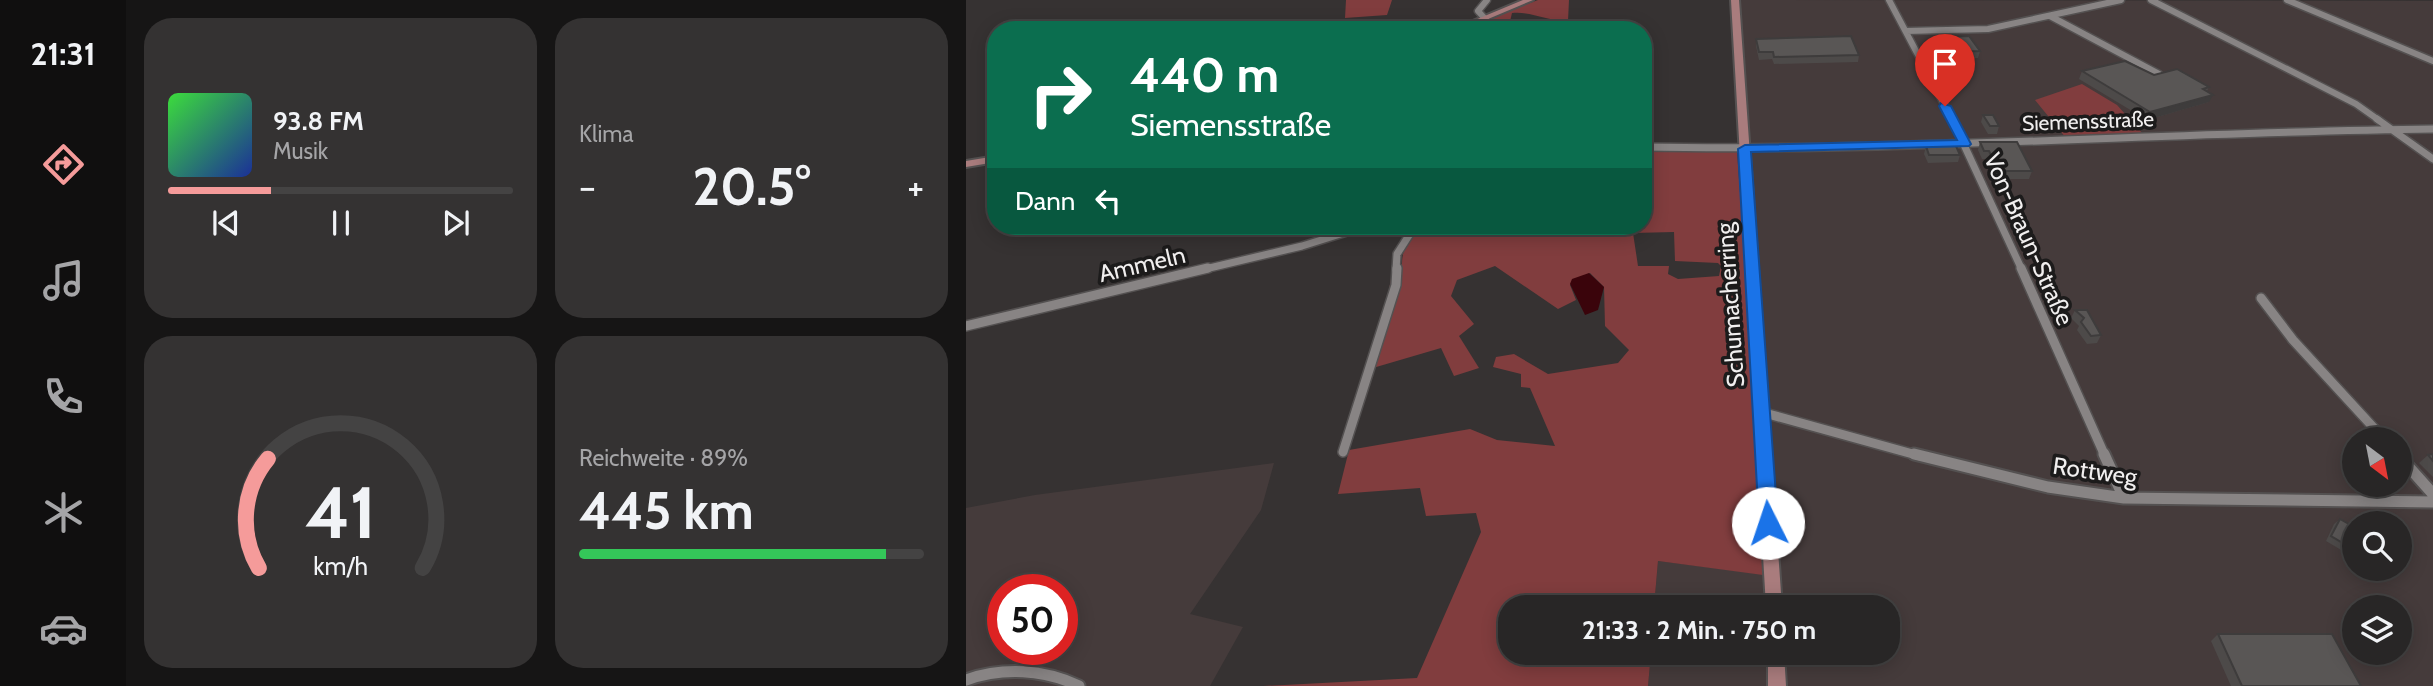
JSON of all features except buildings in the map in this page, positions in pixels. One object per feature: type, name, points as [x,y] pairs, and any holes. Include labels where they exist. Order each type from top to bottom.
[{"type":"main road","points":[[1476,21],[1529,0]]},
{"type":"main road","name":"Schumacherring","points":[[1735,0],[1773,595]]},
{"type":"main road","points":[[966,164],[987,160]]},
{"type":"main road","points":[[1776,665],[1777,686]]},
{"type":"street","points":[[1487,0],[1478,11],[1487,21]]},
{"type":"street","name":"Von-Braun-Straße","points":[[1889,0],[1965,144],[2124,498]]},
{"type":"street","points":[[2085,0],[2095,6]]},
{"type":"street","points":[[1906,31],[1988,29],[2121,0]]},
{"type":"street","points":[[2151,0],[2356,104],[2433,159]]},
{"type":"street","points":[[2287,0],[2433,61]]},
{"type":"street","points":[[2050,16],[2159,74]]},
{"type":"street","name":"Siemensstraße","points":[[1652,147],[1745,149],[1965,144],[2276,131],[2433,129]]},
{"type":"street","name":"Ammeln","points":[[966,326],[1302,246],[1337,235]]},
{"type":"street","points":[[1343,452],[1396,285],[1397,254],[1409,235]]},
{"type":"street","points":[[2260,298],[2293,340],[2373,427]]},
{"type":"street","name":"Rottweg","points":[[1761,412],[1972,470],[2048,487],[2124,498],[2433,502]]},
{"type":"street","points":[[2412,471],[2433,494]]},
{"type":"street","points":[[966,680],[1015,671],[1069,680],[1079,686]]},
{"type":"shaded area","points":[[1346,0],[1392,0],[1387,15],[1345,18]]},
{"type":"shaded area","points":[[1538,0],[1569,0],[1568,21],[1526,13],[1512,13],[1510,21],[1487,19]]},
{"type":"shaded area","points":[[1736,0],[2433,1],[2433,686],[1648,686],[1650,665],[1900,665],[1900,595],[1655,595],[1658,561],[1762,574]]},
{"type":"shaded area","points":[[2082,84],[2117,105],[2143,134],[2066,138],[2035,100]]},
{"type":"shaded area","points":[[1652,150],[1737,151],[1752,360],[1763,575],[1658,561],[1655,595],[1498,595],[1498,665],[1650,665],[1648,686],[1263,686],[1417,678],[1481,532],[1476,513],[1426,516],[1420,488],[1338,494],[1349,450],[1470,429],[1497,440],[1555,446],[1530,388],[1521,387],[1521,374],[1493,367],[1496,357],[1514,354],[1548,374],[1618,363],[1629,350],[1605,326],[1604,287],[1590,273],[1570,285],[1576,300],[1558,309],[1495,266],[1457,280],[1451,296],[1474,324],[1459,336],[1479,368],[1454,376],[1441,348],[1366,370],[1383,320],[1392,274],[1402,268],[1404,250],[1412,235],[1633,235],[1638,266],[1669,266],[1668,274],[1678,279],[1719,276],[1721,266],[1718,263],[1675,261],[1674,232],[1652,233]]},
{"type":"shaded area","points":[[1589,273],[1604,287],[1598,310],[1585,315],[1570,284],[1572,279]]},
{"type":"shaded area","points":[[1274,463],[1261,510],[1190,614],[1243,627],[1210,686],[966,686],[966,508],[1035,495]]},
{"type":"route","points":[[1768,523],[1745,149],[1965,144],[1945,106]]}]
